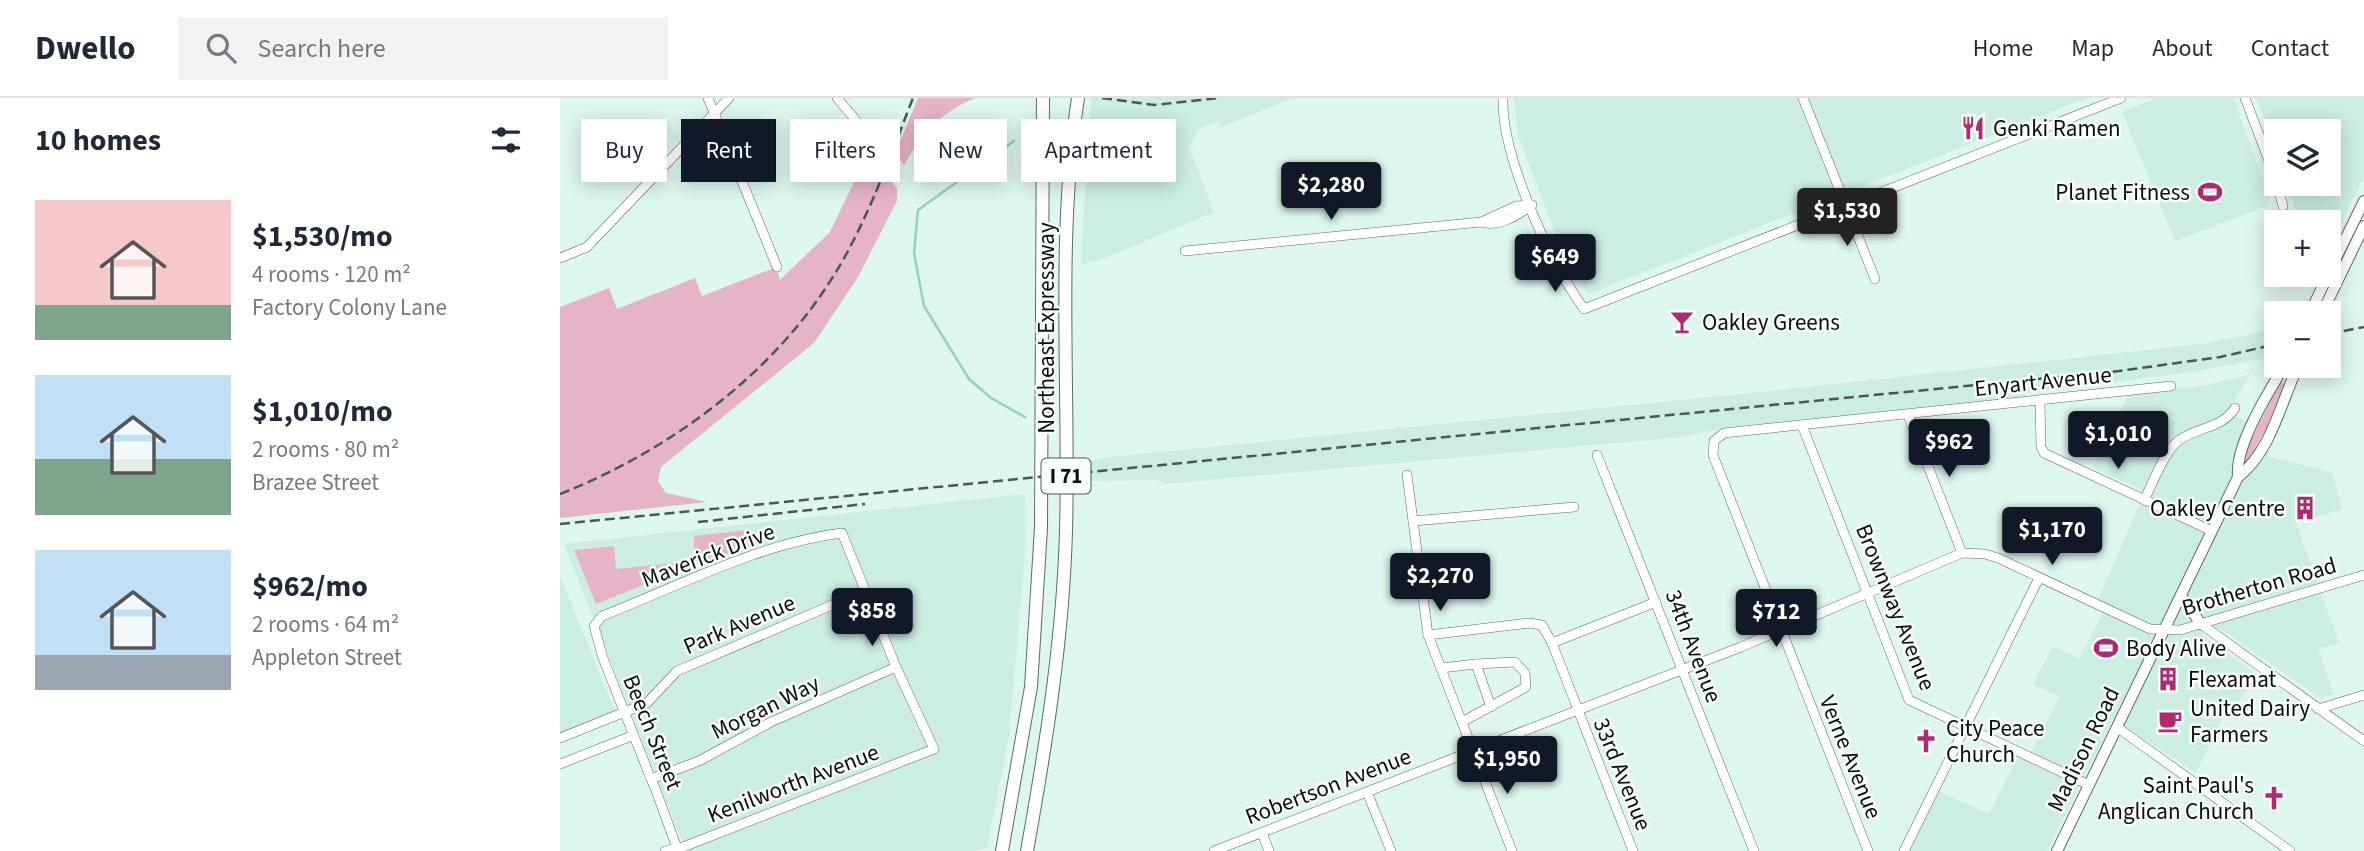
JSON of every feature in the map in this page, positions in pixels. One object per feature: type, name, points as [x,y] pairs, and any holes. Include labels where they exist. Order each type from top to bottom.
[{"type":"highway","points":[[1037,98],[1039,119]]},
{"type":"highway","name":"Northeast Expressway","points":[[1042,119],[1043,98]]},
{"type":"highway","name":"Northeast Expressway","points":[[1027,851],[1046,744],[1063,614],[1066,530],[1065,306],[1069,196],[1078,98]]},
{"type":"highway","name":"Northeast Expressway","points":[[1002,851],[1031,687],[1038,600],[1043,426],[1041,182]]},
{"type":"main road","points":[[2341,249],[2364,201]]},
{"type":"main road","points":[[2328,301],[2364,226]]},
{"type":"main road","name":"Madison Road","points":[[2238,477],[2237,466],[2249,434],[2278,378]]},
{"type":"main road","name":"Madison Road","points":[[2057,851],[2238,477],[2246,470],[2271,429],[2293,378]]},
{"type":"main road","points":[[2181,596],[2201,624]]},
{"type":"street","points":[[708,98],[777,267]]},
{"type":"street","points":[[560,258],[587,247],[729,98]]},
{"type":"street","points":[[837,98],[855,119]]},
{"type":"street","points":[[1503,98],[1508,146],[1553,262],[1584,309],[2121,98]]},
{"type":"street","points":[[1803,98],[1875,279]]},
{"type":"street","points":[[2245,98],[2264,148]]},
{"type":"street","points":[[2280,196],[2283,206]]},
{"type":"street","points":[[1185,251],[1480,222],[1488,224],[1505,220],[1532,205]]},
{"type":"street","name":"Enyart Avenue","points":[[1714,441],[1724,433],[2040,402],[2171,386]]},
{"type":"street","points":[[2040,402],[2041,447],[2044,453],[2212,531]]},
{"type":"street","points":[[2144,500],[2173,446],[2188,435],[2219,423],[2235,408]]},
{"type":"street","points":[[1908,415],[1962,554],[1985,554],[2150,629],[2165,630]]},
{"type":"street","name":"Brownway Avenue","points":[[1802,425],[1909,701],[2089,785]]},
{"type":"street","name":"Verne Avenue","points":[[1714,441],[1713,455],[1868,851]]},
{"type":"street","name":"34th Avenue","points":[[1597,455],[1754,851]]},
{"type":"street","points":[[1407,475],[1428,635],[1512,851]]},
{"type":"street","points":[[1413,521],[1574,506]]},
{"type":"street","name":"Maverick Drive","points":[[594,626],[602,616],[741,561],[812,537],[842,533],[865,591]]},
{"type":"street","name":"Robertson Avenue","points":[[1214,851],[1781,631],[1962,554]]},
{"type":"street","name":"Brotherton Road","points":[[2165,630],[2201,624],[2364,575]]},
{"type":"street","points":[[1904,851],[2039,578]]},
{"type":"street","points":[[865,591],[896,667]]},
{"type":"street","name":"Park Avenue","points":[[560,738],[625,713],[653,698],[677,671],[865,591]]},
{"type":"street","points":[[1428,635],[1536,623],[1548,633],[1552,643],[1656,602]]},
{"type":"street","points":[[2201,624],[2364,741]]},
{"type":"street","name":"Beech Street","points":[[594,626],[595,637],[678,850]]},
{"type":"street","name":"33rd Avenue","points":[[1552,643],[1633,851]]},
{"type":"street","points":[[1441,668],[1510,661],[1518,664],[1525,673],[1526,687],[1462,722]]},
{"type":"street","points":[[1476,664],[1491,707]]},
{"type":"street","name":"Kenilworth Avenue","points":[[665,851],[678,850],[934,748],[896,667]]},
{"type":"street","name":"Morgan Way","points":[[652,779],[699,761],[771,722],[896,667]]},
{"type":"street","points":[[2318,709],[2364,695]]},
{"type":"street","points":[[2118,728],[2290,851]]},
{"type":"street","points":[[560,764],[634,735]]},
{"type":"street","points":[[1367,792],[1391,851]]},
{"type":"street","points":[[1262,833],[1269,851]]},
{"type":"shaded area","points":[[918,98],[975,98],[941,119],[914,119],[914,150],[904,165],[900,160],[900,142]]},
{"type":"shaded area","points":[[1091,98],[1293,98],[1222,127],[1219,120],[1200,128],[1189,146],[1214,212],[1100,260],[1081,264],[1086,182],[1176,182],[1176,119],[1090,119]]},
{"type":"shaded area","points":[[1514,98],[2087,98],[1588,294],[1563,254],[1518,135]]},
{"type":"shaded area","points":[[2157,98],[2233,98],[2264,182],[2264,196],[2269,196],[2267,206],[2175,241],[2122,112]]},
{"type":"shaded area","points":[[2256,98],[2364,98],[2364,177],[2341,223],[2341,210],[2295,210],[2292,196],[2341,196],[2341,119],[2265,119]]},
{"type":"shaded area","points":[[854,182],[892,182],[897,188],[897,201],[858,277],[814,343],[661,467],[658,481],[666,493],[707,502],[560,518],[560,307],[609,288],[617,309],[695,278],[702,296],[777,267],[780,280],[830,232]]},
{"type":"shaded area","points":[[2264,332],[2264,358],[2186,373],[2026,393],[2022,399],[1727,427],[1682,437],[1164,484],[1157,480],[1081,481],[1080,462],[1110,457],[1743,394],[2202,344]]},
{"type":"shaded area","points":[[2251,374],[2225,415],[2184,432],[2170,445],[2145,491],[2093,468],[2129,395],[2208,385]]},
{"type":"shaded area","points":[[2280,382],[2285,384],[2266,429],[2244,466],[2242,465],[2250,442]]},
{"type":"shaded area","points":[[2233,414],[2244,421],[2260,450],[2272,457],[2332,473],[2342,509],[2296,523],[2339,643],[2319,649],[2333,694],[2320,698],[2221,629],[2201,634],[2257,675],[2229,715],[2225,712],[2196,773],[2113,719],[2047,851],[1904,851],[1934,789],[1989,814],[2019,754],[2028,758],[2059,697],[2033,684],[2053,646],[2079,659],[2105,609],[2096,604],[2142,499],[2179,443]]},
{"type":"shaded area","points":[[1025,494],[1026,540],[1009,736],[987,847],[976,851],[686,851],[564,544]]},
{"type":"shaded area","points":[[747,530],[750,547],[694,564],[694,536]]},
{"type":"shaded area","points":[[614,546],[616,569],[675,563],[676,572],[596,604],[574,550]]},
{"type":"shaded area","points":[[560,576],[617,716],[560,738]]},
{"type":"waterway","points":[[1014,141],[918,210],[914,253],[924,306],[969,379],[991,398],[1025,417]]},
{"type":"railway","points":[[560,494],[647,452],[687,426],[726,397],[795,329],[824,290],[849,249],[913,98]]},
{"type":"railway","points":[[1102,98],[1154,105],[1219,98]]},
{"type":"railway","points":[[2341,332],[2364,327]]},
{"type":"railway","points":[[560,524],[2119,371],[2220,357],[2264,347]]},
{"type":"railway","points":[[698,522],[865,504]]},
{"type":"place","name":"Genki Ramen","points":[[1973,128]]},
{"type":"place","name":"Planet Fitness","points":[[2210,192]]},
{"type":"place","name":"Oakley Greens","points":[[1682,322]]},
{"type":"place","name":"Oakley Centre","points":[[2305,508]]},
{"type":"place","name":"Body Alive","points":[[2106,648]]},
{"type":"place","name":"Flexamat","points":[[2168,679]]},
{"type":"place","name":"United Dairy Farmers","points":[[2170,721]]},
{"type":"place","name":"City Peace Church","points":[[1926,741]]},
{"type":"place","name":"Saint Paul's Anglican Church","points":[[2274,798]]}]
